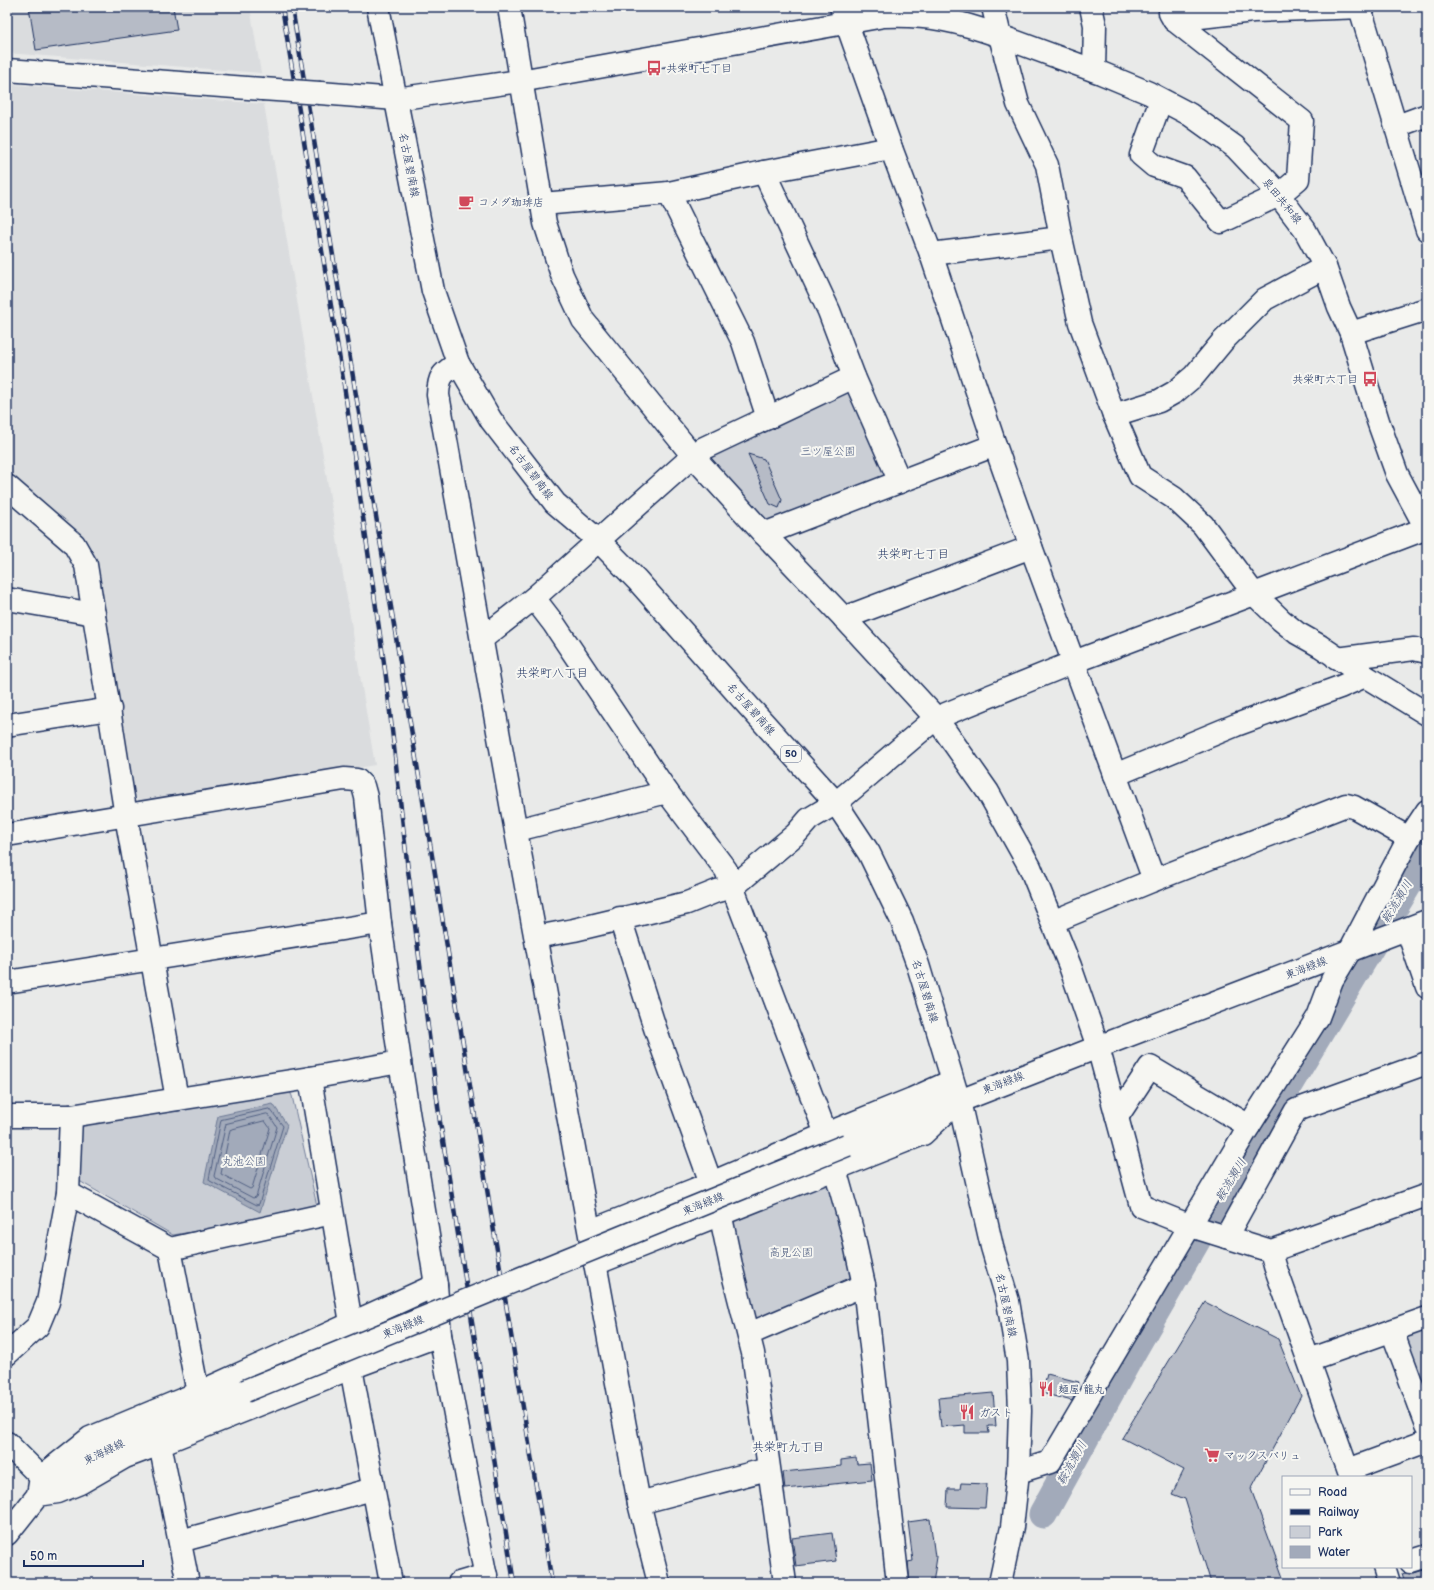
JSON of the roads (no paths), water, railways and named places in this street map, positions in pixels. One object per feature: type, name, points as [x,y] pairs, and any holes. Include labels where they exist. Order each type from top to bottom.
[{"type":"street","name":"名古屋碧南線","points":[[378,7],[433,292],[458,363],[491,420],[555,503],[598,540],[637,580],[836,803],[869,853],[902,921],[918,965],[955,1091],[992,1247],[1008,1301],[1018,1361],[1020,1411],[1018,1472],[1012,1527],[1000,1583]]},
{"type":"street","points":[[508,7],[545,223],[562,275],[582,320],[692,456],[936,718],[988,792],[1026,860],[1070,966],[1098,1047],[1141,1206],[1193,1227],[1271,1251],[1427,1195]]},
{"type":"street","points":[[993,7],[1018,104],[1047,165],[1060,238],[1080,323],[1114,416],[1140,476],[1174,498],[1203,526],[1254,594],[1281,620],[1297,633],[1320,646],[1337,659],[1427,714]]},
{"type":"street","points":[[1090,7],[1095,25],[1094,70]]},
{"type":"street","points":[[1170,13],[1252,9],[1362,7],[1425,217]]},
{"type":"street","points":[[1161,100],[1141,155],[1154,166],[1186,177],[1221,222],[1278,195],[1298,179],[1302,121],[1170,13]]},
{"type":"street","name":"泉田共和線","points":[[7,70],[396,100],[520,81],[843,15],[909,15],[948,19],[972,26],[1094,70],[1149,93],[1189,114],[1235,147],[1271,185],[1305,230],[1325,267],[1339,306],[1351,333],[1378,421],[1397,474],[1427,529]]},
{"type":"street","points":[[843,15],[931,254],[994,445],[1154,880]]},
{"type":"street","points":[[1397,126],[1427,115]]},
{"type":"street","points":[[542,204],[669,193],[764,172],[891,148]]},
{"type":"street","points":[[764,172],[829,311],[854,378],[900,482]]},
{"type":"street","points":[[669,193],[743,342],[768,418]]},
{"type":"street","points":[[931,254],[1060,238]]},
{"type":"street","points":[[1114,416],[1159,401],[1175,392],[1194,376],[1223,341],[1265,299],[1325,267]]},
{"type":"street","points":[[1351,333],[1427,309]]},
{"type":"street","points":[[458,363],[445,372],[439,381],[438,395],[639,1503],[659,1583]]},
{"type":"street","points":[[483,638],[534,598],[692,456],[704,448],[854,378]]},
{"type":"street","points":[[764,534],[994,445]]},
{"type":"street","points":[[7,486],[74,544],[86,565],[126,816],[178,1099]]},
{"type":"street","points":[[536,937],[574,930],[687,903],[733,887],[796,834],[810,819],[836,803],[936,718],[1074,662],[1427,529]]},
{"type":"street","points":[[844,618],[1031,547]]},
{"type":"street","points":[[534,598],[554,624],[666,792],[726,870],[826,1134]]},
{"type":"street","points":[[7,599],[94,614]]},
{"type":"street","points":[[1337,659],[1414,649],[1427,652]]},
{"type":"street","points":[[1115,774],[1236,725],[1340,687],[1365,676]]},
{"type":"street","points":[[7,725],[110,709]]},
{"type":"street","points":[[7,836],[344,779],[357,780],[363,786],[366,797],[380,923],[400,1062],[436,1285],[440,1335],[486,1579],[459,1583]]},
{"type":"street","points":[[517,830],[666,792]]},
{"type":"street","points":[[1052,922],[1154,880],[1346,805],[1354,807],[1409,838]]},
{"type":"street","points":[[1018,1472],[1050,1462],[1193,1227],[1249,1126],[1318,1017],[1332,980],[1355,950],[1409,838],[1427,811]]},
{"type":"street","points":[[620,918],[655,1028],[711,1183],[720,1215],[753,1353],[785,1583]]},
{"type":"street","name":"東海緑線","points":[[7,1534],[40,1486],[101,1452],[204,1406],[245,1391],[847,1145],[955,1091],[1098,1047],[1427,922]]},
{"type":"street","points":[[7,982],[380,923]]},
{"type":"street","points":[[1401,931],[1427,987]]},
{"type":"street","points":[[7,1116],[71,1116],[310,1078],[400,1062]]},
{"type":"street","points":[[1222,1236],[1296,1110],[1427,1062]]},
{"type":"street","points":[[1117,1117],[1150,1067],[1249,1126]]},
{"type":"street","points":[[310,1078],[351,1323]]},
{"type":"street","points":[[590,1231],[912,1100],[955,1091]]},
{"type":"street","points":[[595,1264],[923,1134],[955,1091]]},
{"type":"street","points":[[7,1354],[38,1326],[48,1302],[68,1193],[71,1116]]},
{"type":"street","points":[[835,1169],[852,1230],[864,1285],[898,1583]]},
{"type":"street","points":[[68,1193],[170,1249],[332,1214]]},
{"type":"street","points":[[170,1249],[198,1393]]},
{"type":"street","points":[[1271,1251],[1349,1474],[1427,1442]]},
{"type":"street","points":[[40,1486],[90,1438],[198,1393],[436,1285]]},
{"type":"street","points":[[748,1334],[864,1285]]},
{"type":"street","points":[[1309,1360],[1427,1318]]},
{"type":"street","points":[[1392,1331],[1427,1425]]},
{"type":"street","points":[[7,1443],[40,1486],[58,1492],[80,1482],[125,1457],[351,1368],[440,1335]]},
{"type":"street","points":[[351,1368],[391,1583]]},
{"type":"street","points":[[160,1444],[188,1583]]},
{"type":"street","points":[[639,1503],[768,1469]]},
{"type":"street","points":[[180,1541],[373,1489]]},
{"type":"street","points":[[1412,1562],[1427,1556]]},
{"type":"water","points":[[273,1104],[287,1125],[260,1212],[204,1182],[218,1116]]},
{"type":"waterway","name":"鞍流瀬川","points":[[1043,1514],[1133,1350],[1217,1204],[1427,852]]},
{"type":"railway","points":[[282,7],[344,385],[386,677],[408,870],[440,1122],[514,1583]]},
{"type":"railway","points":[[292,7],[552,1583]]},
{"type":"place","name":"共栄町七丁目","points":[[654,68]]},
{"type":"place","name":"コメダ珈琲店","points":[[466,202]]},
{"type":"place","name":"共栄町六丁目","points":[[1370,379]]},
{"type":"place","name":"麺屋 龍丸","points":[[1046,1389]]},
{"type":"place","name":"ガスト","points":[[967,1412]]},
{"type":"place","name":"マックスバリュ","points":[[1212,1455]]},
{"type":"district","name":"共栄町七丁目","points":[[913,554]]},
{"type":"district","name":"共栄町八丁目","points":[[552,673]]},
{"type":"district","name":"共栄町九丁目","points":[[788,1447]]},
{"type":"park label","name":"三ツ屋公園","points":[[828,451]]},
{"type":"park label","name":"丸池公園","points":[[244,1161]]},
{"type":"park label","name":"高見公園","points":[[791,1252]]}]
